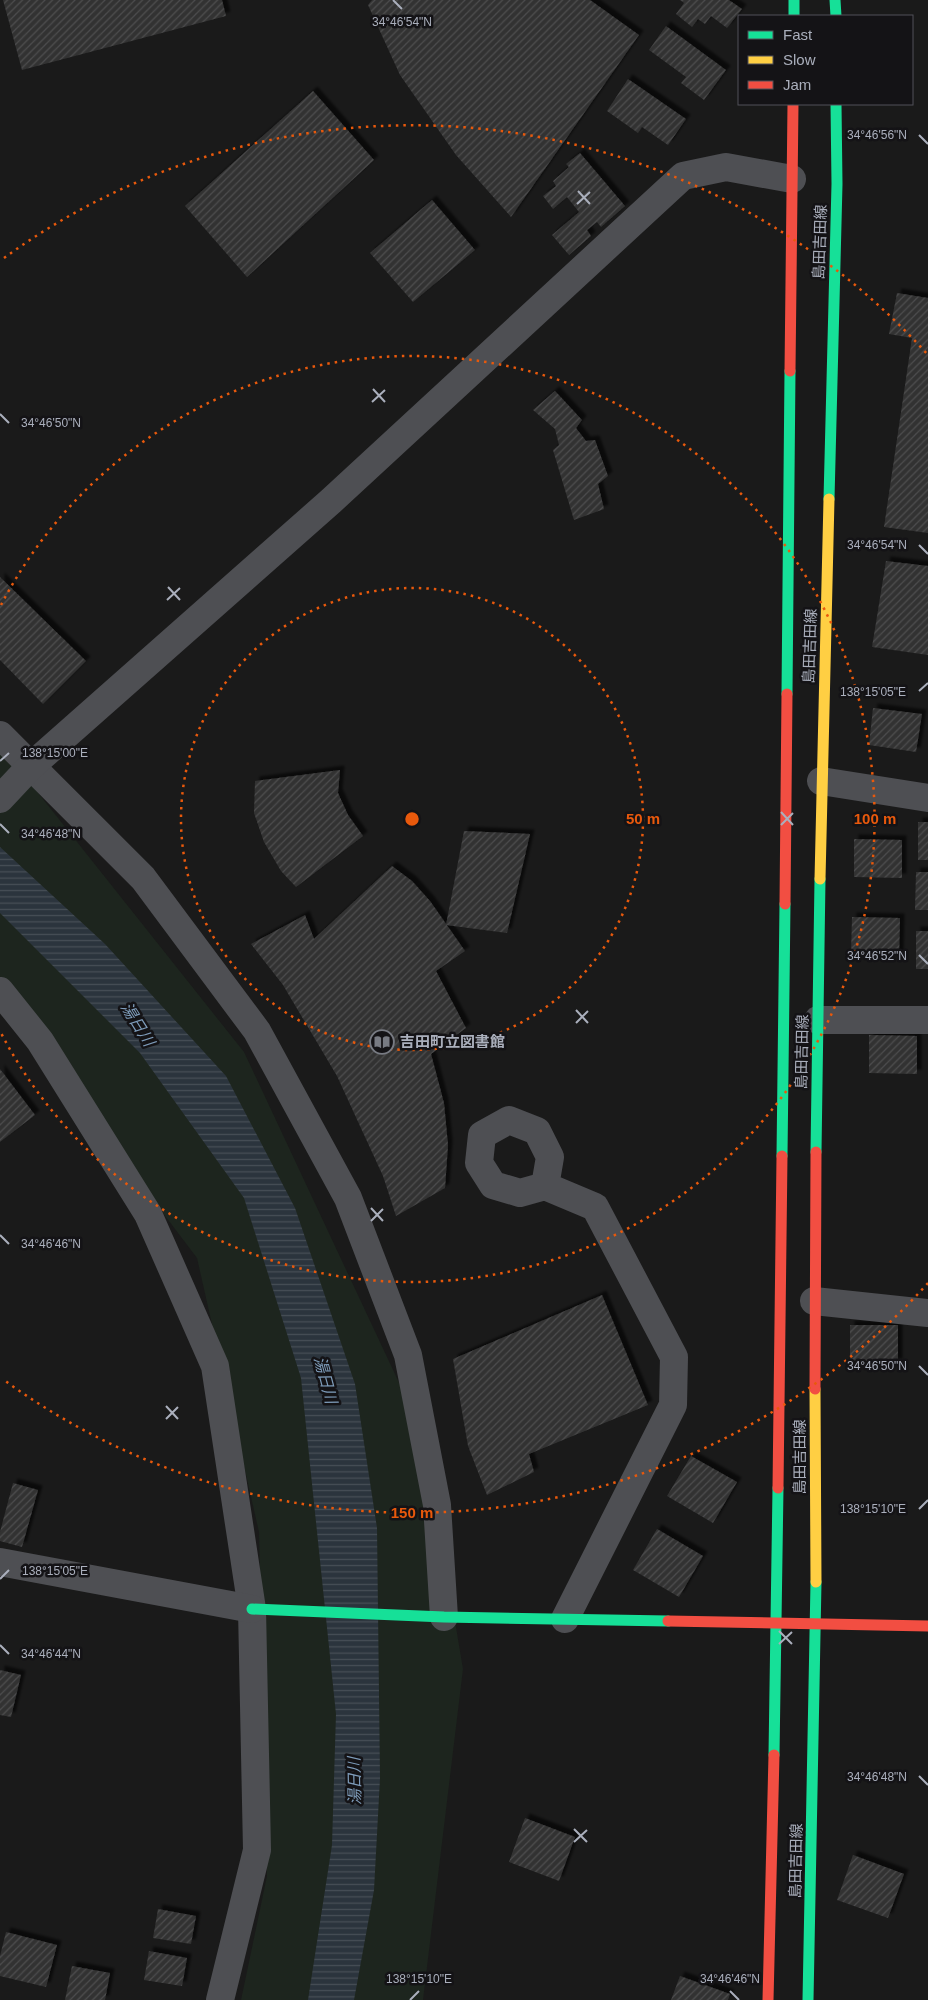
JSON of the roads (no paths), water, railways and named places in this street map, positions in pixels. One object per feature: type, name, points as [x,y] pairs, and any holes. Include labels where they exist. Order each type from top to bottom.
[{"type":"main road","points":[[794,0],[794,15]]},
{"type":"main road","points":[[836,0],[836,15]]},
{"type":"main road","name":"島田吉田線","points":[[768,2000],[777,1624],[793,105]]},
{"type":"main road","name":"島田吉田線","points":[[808,2000],[816,1625],[814,1301],[821,781],[837,184],[836,105]]},
{"type":"main road","points":[[252,1609],[444,1617],[928,1626]]},
{"type":"street","points":[[0,798],[30,767],[332,501],[683,176],[726,167],[792,179]]},
{"type":"street","points":[[0,735],[143,878],[257,1030],[348,1198],[408,1356],[437,1505],[444,1617]]},
{"type":"street","points":[[821,781],[928,798]]},
{"type":"street","points":[[0,991],[40,1041],[148,1214],[215,1366],[252,1609],[257,1850],[220,2000]]},
{"type":"street","points":[[818,1020],[928,1020]]},
{"type":"street","points":[[545,1186],[596,1208],[674,1357],[673,1405],[565,1619]]},
{"type":"street","points":[[814,1301],[928,1313]]},
{"type":"street","points":[[0,1562],[252,1609]]},
{"type":"water","name":"湯日川","points":[[0,847],[105,944],[226,1076],[295,1208],[355,1384],[377,1528],[380,1778],[374,1890],[354,2000],[308,2000],[332,1845],[336,1714],[301,1378],[244,1198],[140,1053],[0,913]]},
{"type":"place","name":"吉田町立図書館","points":[[382,1042]]}]
